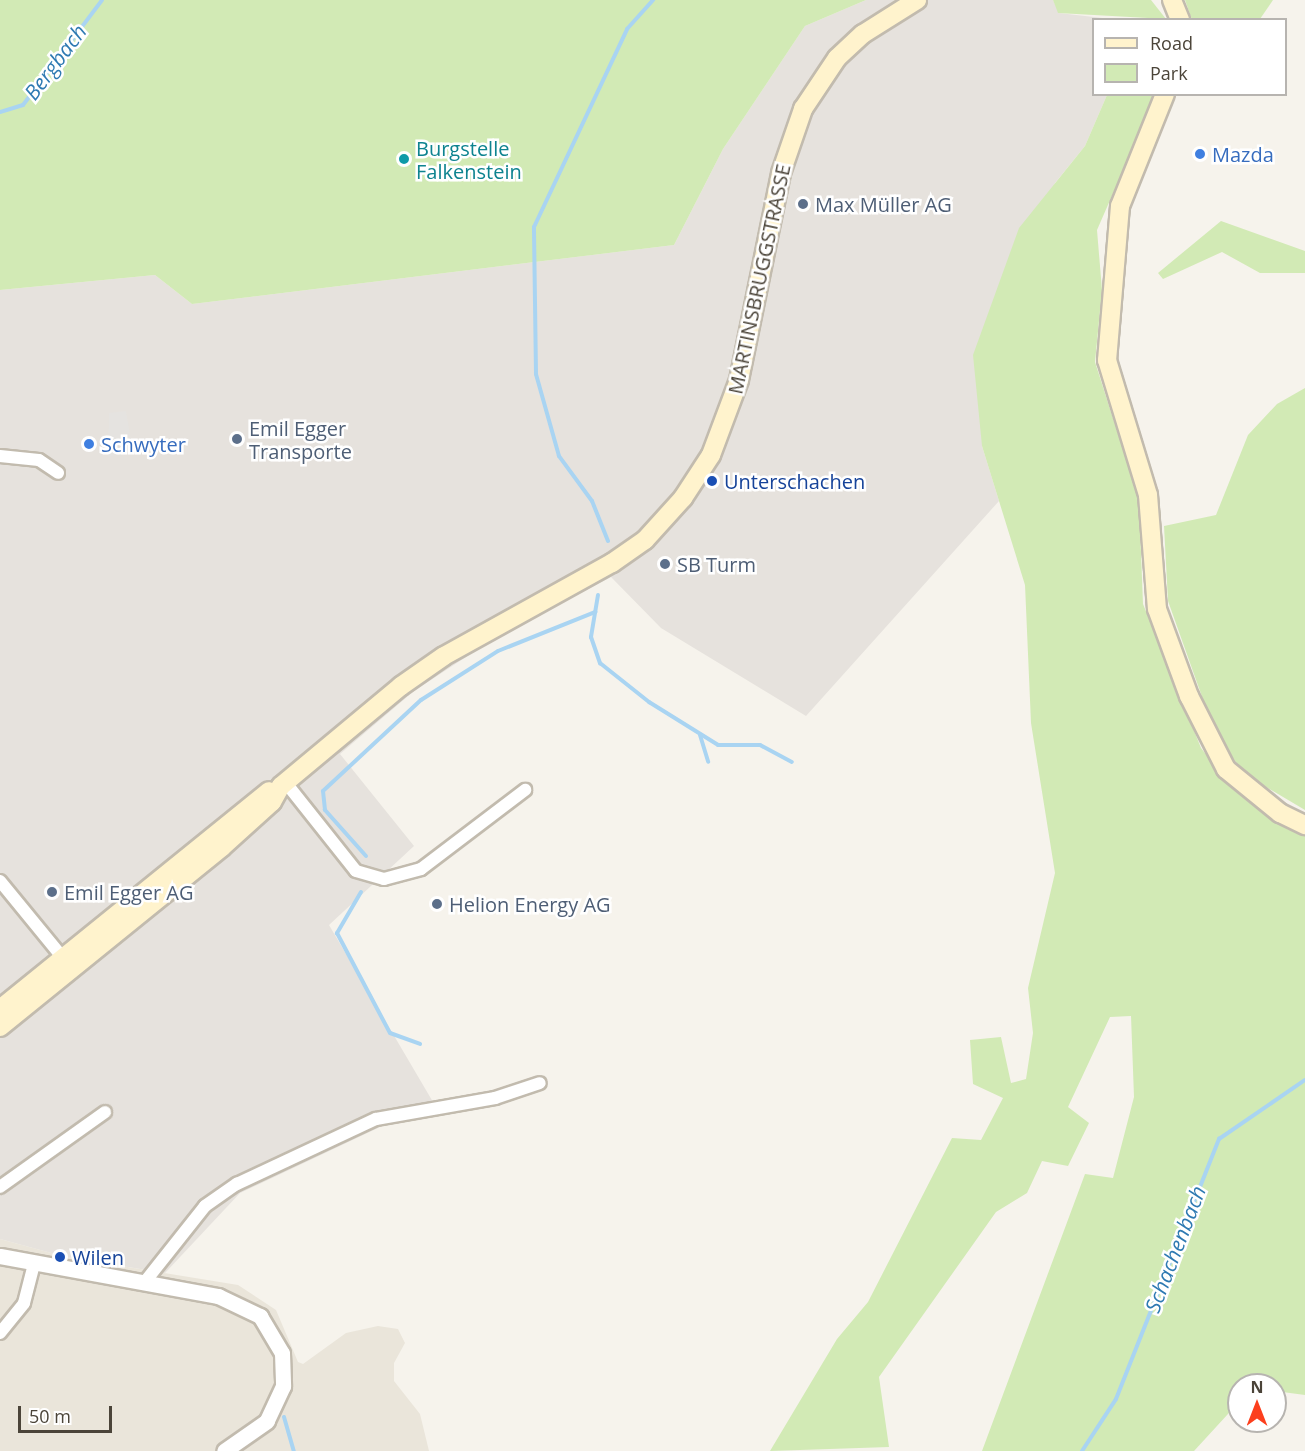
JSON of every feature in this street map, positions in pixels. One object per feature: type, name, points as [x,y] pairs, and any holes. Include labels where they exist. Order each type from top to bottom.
[{"type":"main road","name":"MARTINSBRUGGSTRASSE","points":[[0,1010],[222,847],[272,802],[284,784],[426,667],[612,563],[645,540],[683,498],[711,455],[739,380],[781,172],[803,109],[837,58],[863,34],[917,0]]},
{"type":"main road","points":[[1172,0],[1179,18]]},
{"type":"main road","points":[[1164,96],[1120,206],[1107,360],[1148,495],[1157,609],[1189,696],[1226,769],[1280,813],[1305,825]]},
{"type":"main road","name":"MARTINSBRUGGSTRASSE","points":[[0,1028],[68,962]]},
{"type":"street","points":[[0,456],[39,460],[58,472]]},
{"type":"street","points":[[284,784],[356,871],[384,879],[421,868],[525,790]]},
{"type":"street","points":[[0,881],[68,962]]},
{"type":"street","points":[[144,1284],[205,1206],[237,1184],[376,1119],[495,1098],[540,1083]]},
{"type":"street","points":[[0,1187],[105,1112]]},
{"type":"street","points":[[0,1256],[230,1299],[260,1316],[274,1332],[285,1373],[277,1405],[257,1432],[224,1451]]},
{"type":"street","points":[[0,1333],[24,1303],[34,1264]]},
{"type":"shaded area","points":[[866,0],[1053,0],[1059,13],[1102,18],[1092,18],[1092,96],[1107,96],[1085,146],[1055,183],[982,446],[999,501],[806,716],[661,628],[611,577],[492,640],[414,691],[340,754],[414,846],[329,925],[433,1102],[240,1193],[165,1273],[66,1257],[0,1239],[0,290],[155,275],[192,304],[674,245],[723,149],[805,26]]},
{"type":"shaded area","points":[[126,411],[133,451],[108,457],[109,413]]},
{"type":"shaded area","points":[[0,1239],[66,1257],[238,1285],[276,1310],[298,1362],[303,1364],[346,1333],[378,1326],[398,1329],[405,1343],[394,1363],[394,1381],[420,1414],[429,1451],[0,1451]]},
{"type":"green space","points":[[0,0],[866,0],[805,26],[723,149],[674,245],[192,304],[155,275],[0,290]]},
{"type":"green space","points":[[1053,0],[1151,0],[1165,18],[1148,18],[1058,13]]},
{"type":"green space","points":[[1185,0],[1273,0],[1261,18],[1191,18]]},
{"type":"green space","points":[[1107,96],[1156,96],[1097,230],[1102,290],[1095,362],[1139,500],[1143,604],[1201,748],[1229,784],[1275,818],[1305,831],[1305,1395],[1287,1393],[1287,1373],[1227,1373],[1227,1415],[1194,1451],[982,1451],[1085,1174],[1113,1178],[1134,1097],[1131,1016],[1110,1017],[1068,1107],[1089,1123],[1068,1166],[1042,1161],[1027,1193],[996,1212],[879,1377],[889,1447],[770,1451],[837,1339],[868,1302],[952,1138],[981,1140],[1003,1098],[973,1084],[970,1040],[1001,1037],[1011,1083],[1026,1079],[1033,1033],[1028,988],[1055,873],[1031,723],[1025,585],[982,446],[973,355],[1019,228],[1085,146]]},
{"type":"green space","points":[[1221,221],[1305,251],[1305,273],[1260,273],[1222,252],[1163,279],[1158,273]]},
{"type":"green space","points":[[1305,388],[1305,810],[1246,775],[1216,736],[1168,601],[1164,526],[1216,515],[1248,435],[1277,404]]},
{"type":"waterway","name":"Bergbach","points":[[0,112],[23,105],[102,0]]},
{"type":"waterway","points":[[608,541],[592,501],[559,456],[536,374],[534,227],[627,29],[653,0]]},
{"type":"waterway","points":[[598,595],[591,637],[600,663],[649,702],[718,745],[760,745],[792,762]]},
{"type":"waterway","points":[[366,856],[325,810],[323,791],[421,700],[498,651],[595,612]]},
{"type":"waterway","points":[[700,735],[708,762]]},
{"type":"waterway","points":[[361,892],[337,933],[390,1033],[420,1044]]},
{"type":"waterway","name":"Schachenbach","points":[[1082,1451],[1116,1399],[1219,1139],[1305,1080]]},
{"type":"waterway","points":[[284,1417],[294,1451]]},
{"type":"place","name":"Mazda","points":[[1200,154]]},
{"type":"place","name":"Burgstelle Falkenstein","points":[[404,159]]},
{"type":"place","name":"Max Müller AG","points":[[803,204]]},
{"type":"place","name":"Emil Egger Transporte","points":[[237,439]]},
{"type":"place","name":"Schwyter","points":[[89,444]]},
{"type":"place","name":"Unterschachen","points":[[712,481]]},
{"type":"place","name":"SB Turm","points":[[665,564]]},
{"type":"place","name":"Emil Egger AG","points":[[52,892]]},
{"type":"place","name":"Helion Energy AG","points":[[437,904]]},
{"type":"place","name":"Wilen","points":[[60,1257]]}]
